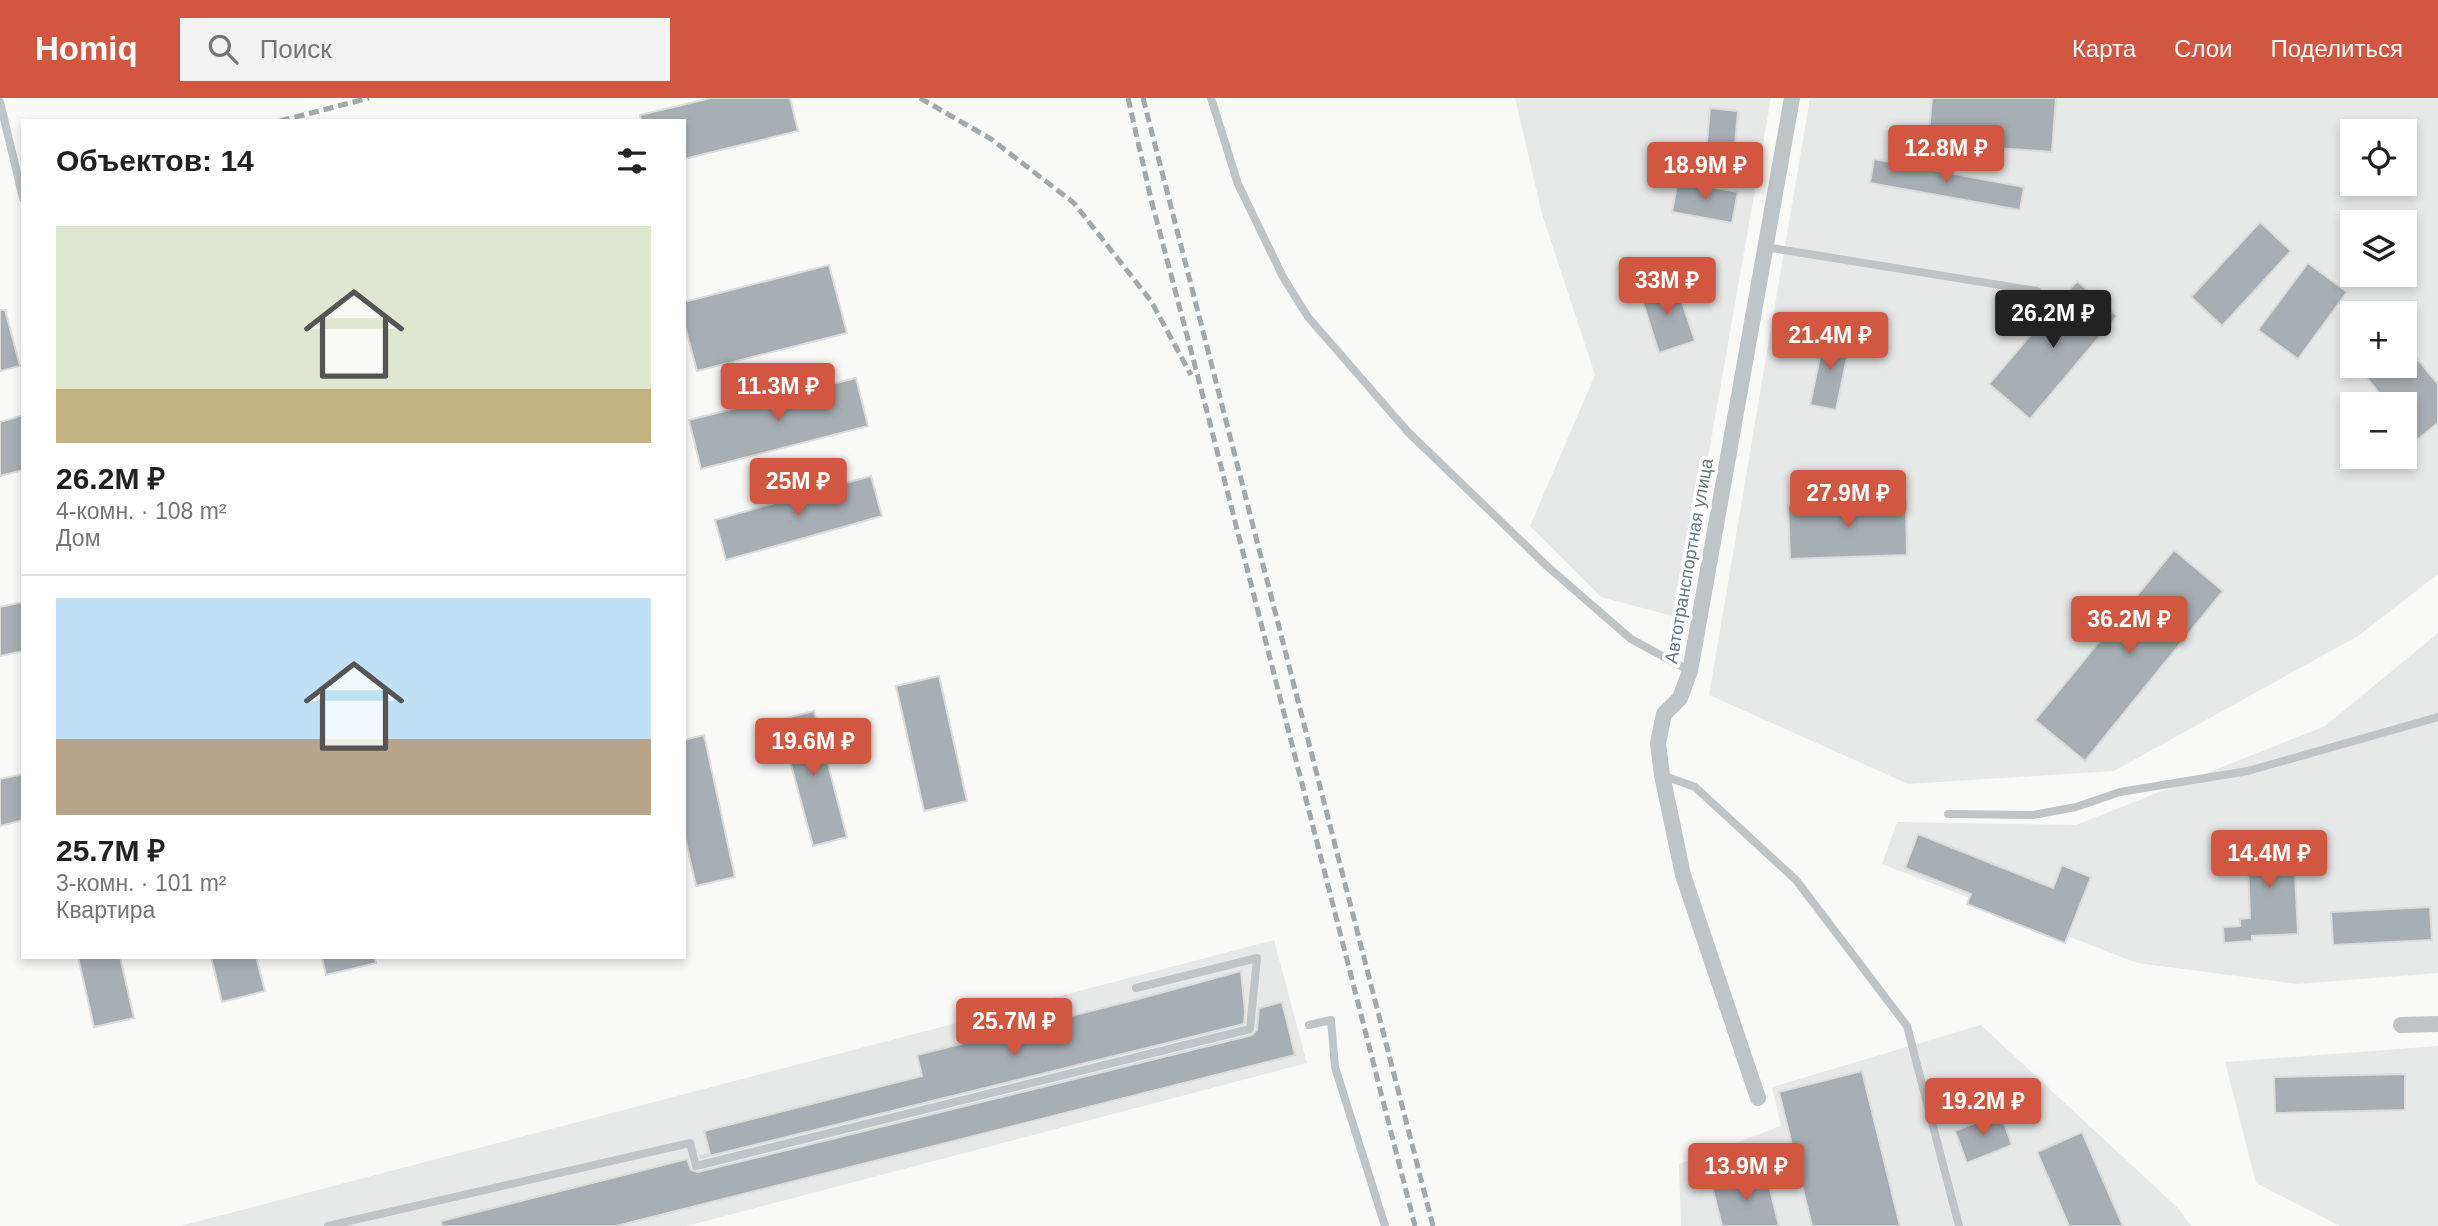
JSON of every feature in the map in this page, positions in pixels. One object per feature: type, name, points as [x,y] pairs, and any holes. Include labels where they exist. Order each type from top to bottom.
[{"type":"street","name":"Автотранспортная улица","points":[[1758,1098],[1683,875],[1658,743],[1664,714],[1679,698],[1690,671],[1792,98]]},
{"type":"street","points":[[2401,1025],[2438,1024]]},
{"type":"lane","points":[[1211,98],[1238,184],[1283,277],[1308,317],[1408,432],[1548,567],[1631,639],[1690,671]]},
{"type":"lane","points":[[0,102],[21,190]]},
{"type":"lane","points":[[1765,247],[2037,291]]},
{"type":"lane","points":[[1948,814],[2033,816],[2065,810],[2120,792],[2248,771],[2438,718]]},
{"type":"lane","points":[[1662,775],[1695,787],[1796,880],[1908,1026],[1959,1226]]},
{"type":"lane","points":[[328,1226],[362,1222],[691,1143],[696,1167],[1250,1029],[1257,958],[1136,988]]},
{"type":"lane","points":[[1309,1025],[1331,1020],[1335,1067],[1385,1226]]},
{"type":"shaded area","points":[[1515,98],[1771,98],[1680,618],[1601,597],[1530,526],[1595,375],[1542,214]]},
{"type":"shaded area","points":[[1810,98],[2438,98],[2438,574],[2358,636],[2114,771],[1908,784],[1709,695]]},
{"type":"shaded area","points":[[2438,633],[2438,973],[2298,984],[2137,963],[1882,864],[1897,822],[2076,825],[2325,726]]},
{"type":"shaded area","points":[[1274,940],[1307,1063],[687,1226],[180,1226]]},
{"type":"shaded area","points":[[1981,1025],[2178,1208],[2191,1226],[1681,1226],[1679,1164],[1781,1126],[1772,1087]]},
{"type":"shaded area","points":[[2438,1046],[2438,1226],[2340,1226],[2256,1183],[2225,1062]]},
{"type":"building","points":[[711,98],[790,98],[798,131],[686,159],[686,119],[641,119],[640,115]]},
{"type":"building","points":[[1932,98],[2056,98],[2052,152],[1928,143]]},
{"type":"building","points":[[1710,108],[1738,111],[1734,155],[1706,153]]},
{"type":"building","points":[[1874,159],[2024,187],[2020,210],[1870,183]]},
{"type":"building","points":[[1678,181],[1738,192],[1732,223],[1672,212]]},
{"type":"building","points":[[2260,222],[2291,251],[2222,326],[2191,297]]},
{"type":"building","points":[[2308,263],[2347,292],[2298,359],[2258,330]]},
{"type":"building","points":[[829,265],[847,333],[697,371],[686,330],[686,301]]},
{"type":"building","points":[[1675,281],[1695,341],[1659,353],[1640,293]]},
{"type":"building","points":[[2077,281],[2117,316],[2030,419],[1989,384]]},
{"type":"building","points":[[0,310],[5,310],[20,366],[0,371]]},
{"type":"building","points":[[1825,333],[1851,338],[1836,410],[1810,405]]},
{"type":"building","points":[[2417,359],[2438,384],[2438,423],[2417,440],[2417,392],[2378,392],[2367,378],[2417,378]]},
{"type":"building","points":[[856,378],[868,426],[701,469],[689,420]]},
{"type":"building","points":[[21,416],[21,471],[0,476],[0,422]]},
{"type":"building","points":[[871,476],[882,516],[726,560],[715,520]]},
{"type":"building","points":[[1906,502],[1907,555],[1790,559],[1788,505]]},
{"type":"building","points":[[2174,550],[2223,591],[2085,761],[2035,720]]},
{"type":"building","points":[[21,602],[21,651],[0,656],[0,607]]},
{"type":"building","points":[[939,676],[967,801],[924,811],[896,686]]},
{"type":"building","points":[[814,711],[847,837],[813,846],[779,720]]},
{"type":"building","points":[[704,735],[735,877],[696,886],[686,842],[686,740]]},
{"type":"building","points":[[21,774],[21,821],[0,826],[0,779]]},
{"type":"building","points":[[2293,833],[2298,934],[2252,936],[2252,941],[2224,943],[2223,927],[2240,926],[2240,919],[2250,918],[2247,836]]},
{"type":"building","points":[[1918,834],[2053,888],[2062,865],[2091,877],[2065,943],[1967,904],[1971,894],[1905,868]]},
{"type":"building","points":[[2430,907],[2432,940],[2333,945],[2331,912]]},
{"type":"building","points":[[78,959],[120,959],[134,1018],[94,1027]]},
{"type":"building","points":[[211,959],[257,959],[265,991],[222,1002]]},
{"type":"building","points":[[322,959],[375,959],[376,963],[326,975]]},
{"type":"building","points":[[1241,971],[1244,1024],[701,1158],[700,1156],[710,1154],[704,1131],[922,1076],[917,1055]]},
{"type":"building","points":[[1282,1002],[1295,1055],[616,1226],[442,1226],[441,1221],[687,1159],[691,1170],[698,1172],[1252,1035],[1257,1030],[1259,1008]]},
{"type":"building","points":[[1862,1071],[1900,1226],[1812,1226],[1779,1092]]},
{"type":"building","points":[[2405,1074],[2405,1110],[2275,1113],[2274,1077]]},
{"type":"building","points":[[2000,1113],[2012,1145],[1967,1163],[1955,1131]]},
{"type":"building","points":[[2082,1132],[2123,1226],[2069,1226],[2037,1152]]},
{"type":"building","points":[[1766,1173],[1779,1226],[1722,1226],[1712,1186]]},
{"type":"railway","points":[[288,119],[369,98]]},
{"type":"railway","points":[[920,98],[991,139],[1074,203],[1151,301],[1191,375]]},
{"type":"railway","points":[[1128,98],[1151,199],[1415,1226]]},
{"type":"railway","points":[[1143,98],[1433,1226]]}]
